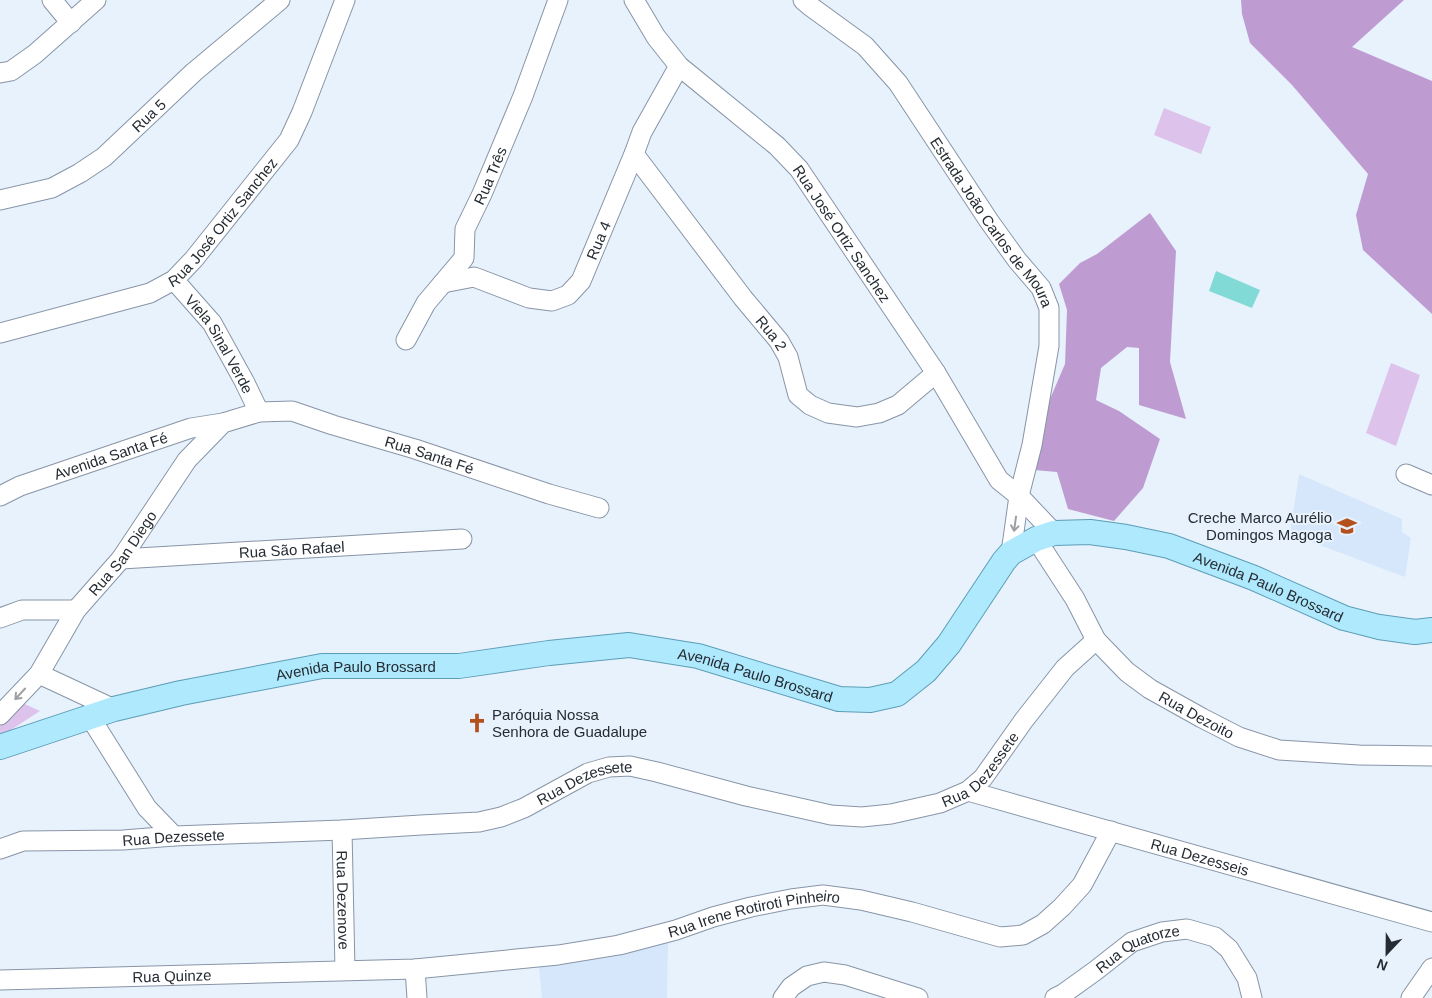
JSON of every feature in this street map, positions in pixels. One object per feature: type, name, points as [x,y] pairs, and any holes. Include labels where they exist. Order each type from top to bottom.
[{"type":"main road","name":"Avenida Paulo Brossard","points":[[0,747],[114,709],[181,693],[322,666],[458,666],[549,653],[629,645],[698,656],[839,699],[870,700],[897,694],[926,671],[948,644],[1011,553],[1045,536],[1090,532],[1126,536],[1169,546],[1254,578],[1344,618],[1379,627],[1415,632],[1432,630]]},
{"type":"street","points":[[52,0],[71,23]]},
{"type":"street","points":[[0,73],[12,71],[35,54],[96,0]]},
{"type":"street","name":"Rua 5","points":[[0,200],[52,188],[104,157],[194,72],[280,0]]},
{"type":"street","name":"Rua José Ortiz Sanchez","points":[[0,333],[150,293],[174,280],[194,259],[289,140],[302,112],[344,0]]},
{"type":"street","name":"Rua Três","points":[[406,340],[426,303],[464,258],[465,229],[482,194],[523,96],[558,0]]},
{"type":"street","name":"Rua José Ortiz Sanchez","points":[[634,0],[656,37],[679,66],[777,146],[799,168],[936,373],[999,480],[1019,496],[1045,536]]},
{"type":"street","name":"Estrada João Carlos de Moura","points":[[803,0],[865,46],[898,83],[989,221],[1041,288],[1049,308],[1049,346],[1032,445],[1019,496],[1011,553]]},
{"type":"street","name":"Rua 4","points":[[443,283],[474,276],[529,298],[552,301],[568,295],[581,281],[642,132],[679,66]]},
{"type":"street","name":"Rua 2","points":[[634,154],[743,298],[779,341],[788,357],[798,395],[810,405],[828,414],[857,417],[879,413],[898,405],[936,373]]},
{"type":"street","name":"Viela Sinal Verde","points":[[174,280],[212,323],[259,412]]},
{"type":"street","name":"Rua Santa Fé","points":[[259,412],[292,411],[415,449],[549,494],[599,508]]},
{"type":"street","name":"Rua San Diego","points":[[0,715],[39,674],[76,610],[121,559],[187,460],[223,423],[259,412]]},
{"type":"street","name":"Avenida Santa Fé","points":[[0,496],[20,486],[191,428],[223,423]]},
{"type":"street","points":[[1406,474],[1432,485]]},
{"type":"street","name":"Rua Dezoito","points":[[1045,536],[1074,599],[1096,640],[1127,672],[1150,689],[1239,737],[1280,750],[1358,755],[1432,756]]},
{"type":"street","name":"Rua São Rafael","points":[[121,559],[462,539]]},
{"type":"street","points":[[0,618],[22,610],[76,610]]},
{"type":"street","name":"Rua Dezessete","points":[[0,849],[22,841],[136,839],[479,822],[501,817],[524,808],[588,773],[609,767],[630,766],[746,796],[831,815],[862,817],[891,814],[940,803],[968,791],[983,778],[1024,720],[1065,668],[1096,640]]},
{"type":"street","points":[[39,674],[114,709]]},
{"type":"street","points":[[90,717],[147,808],[174,836]]},
{"type":"street","name":"Rua Dezesseis","points":[[968,791],[1432,922]]},
{"type":"street","points":[[136,839],[147,808]]},
{"type":"street","name":"Rua Dezenove","points":[[342,830],[345,970]]},
{"type":"street","name":"Rua Irene Rotiroti Pinheiro","points":[[345,970],[415,969],[558,955],[619,945],[751,907],[823,895],[862,900],[1000,937],[1023,935],[1043,924],[1082,885],[1111,832]]},
{"type":"street","name":"Rua Quatorze","points":[[1055,998],[1095,972],[1132,942],[1162,932],[1187,929],[1216,937],[1229,949],[1247,978],[1252,998]]},
{"type":"street","points":[[1411,998],[1432,968]]},
{"type":"street","points":[[415,969],[417,998]]},
{"type":"street","name":"Rua Quinze","points":[[0,980],[345,970]]},
{"type":"street","points":[[783,998],[791,987],[807,976],[824,972],[845,974],[918,998]]},
{"type":"shaded area","points":[[1241,0],[1404,0],[1352,47],[1432,81],[1432,314],[1363,250],[1356,215],[1368,174],[1292,85],[1250,43],[1242,14]]},
{"type":"shaded area","points":[[1164,108],[1211,127],[1201,154],[1154,135]]},
{"type":"shaded area","points":[[1150,213],[1176,251],[1170,362],[1186,419],[1139,405],[1139,348],[1127,347],[1101,368],[1096,400],[1119,411],[1160,439],[1143,488],[1114,521],[1068,509],[1057,472],[1034,470],[1039,437],[1050,399],[1065,364],[1067,310],[1059,284],[1080,263],[1097,254]]},
{"type":"shaded area","points":[[1216,271],[1260,290],[1252,308],[1209,291]]},
{"type":"shaded area","points":[[1391,363],[1420,375],[1396,446],[1366,433]]},
{"type":"shaded area","name":"Creche Marco Aurélio Domingos Magoga","points":[[1299,474],[1402,519],[1402,532],[1411,538],[1405,577],[1290,534]]},
{"type":"shaded area","points":[[18,701],[40,711],[0,737],[0,721]]},
{"type":"shaded area","points":[[668,943],[667,998],[542,998],[539,967],[578,962]]},
{"type":"place","name":"Creche Marco Aurélio Domingos Magoga","points":[[1347,526]]},
{"type":"place","name":"Paróquia Nossa Senhora de Guadalupe","points":[[477,723]]}]
